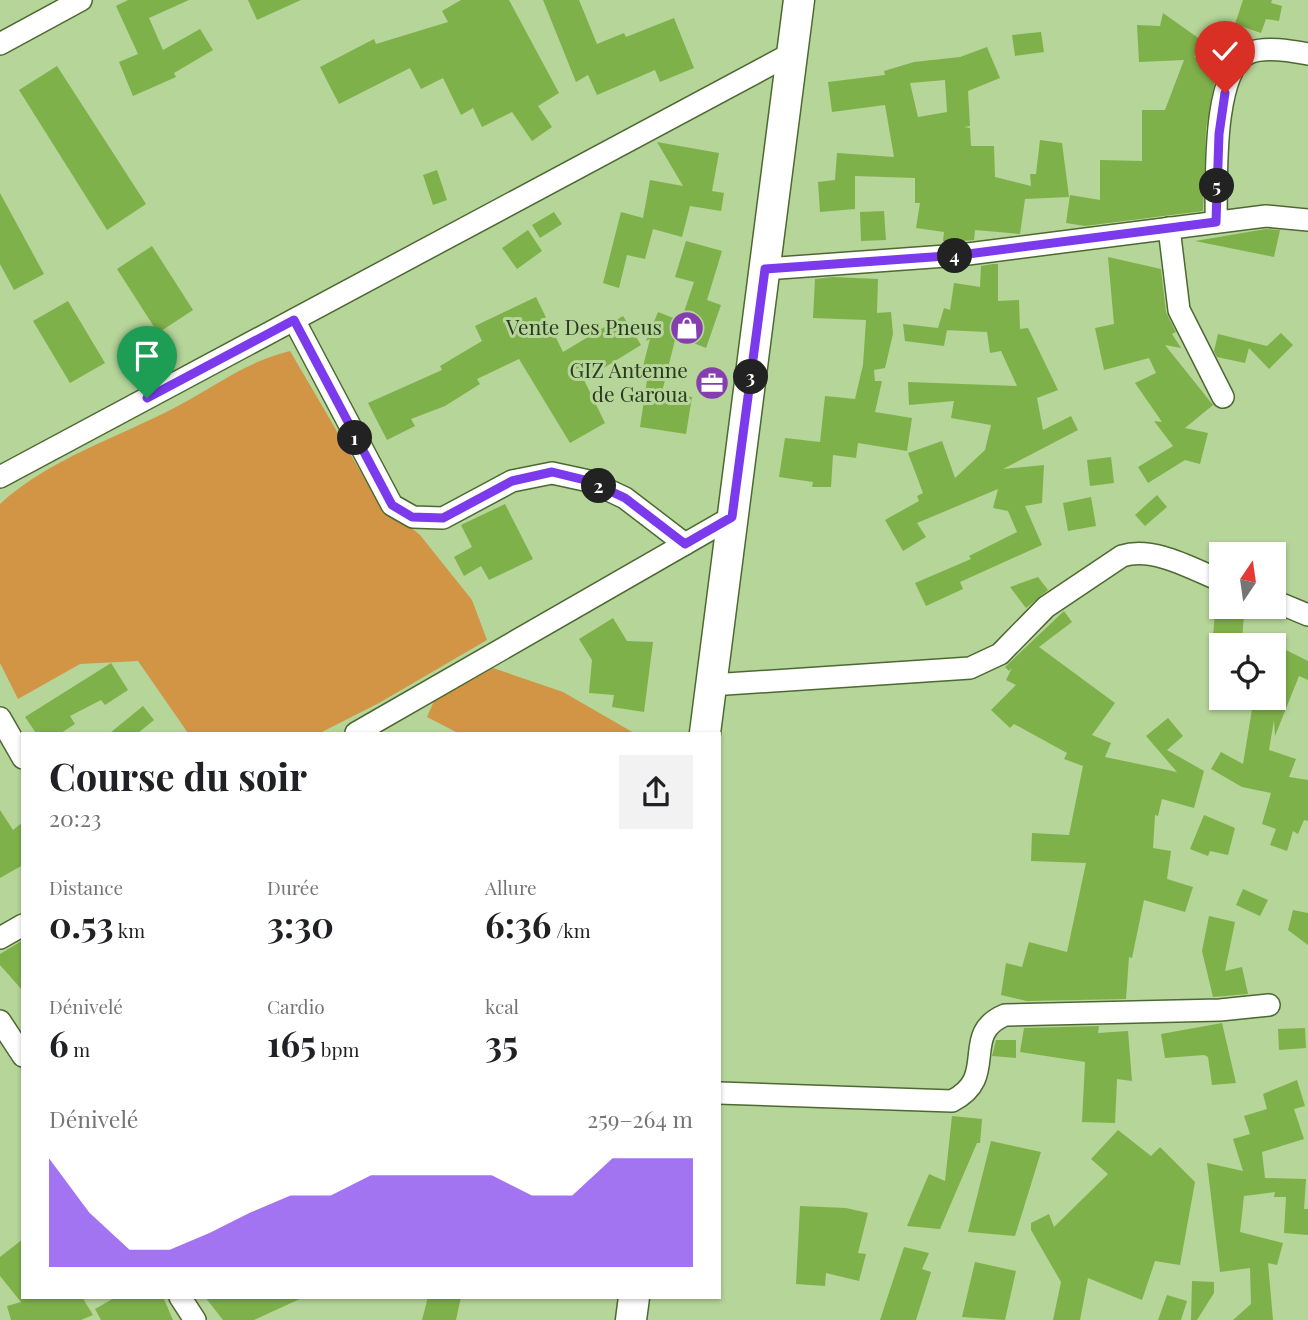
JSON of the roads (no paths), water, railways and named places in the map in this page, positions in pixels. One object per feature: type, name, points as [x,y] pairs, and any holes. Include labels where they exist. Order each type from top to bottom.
[{"type":"street","points":[[0,44],[81,0]]},
{"type":"street","points":[[705,732],[799,0]]},
{"type":"street","points":[[1216,222],[1219,134],[1225,93],[1234,66],[1249,53],[1265,50],[1308,54]]},
{"type":"street","points":[[0,477],[794,52]]},
{"type":"street","points":[[765,269],[960,255],[1266,216],[1308,220]]},
{"type":"street","points":[[1169,228],[1178,310],[1223,397]]},
{"type":"street","points":[[294,320],[392,505],[412,517],[443,518],[512,481],[552,472],[589,481],[625,498],[685,544]]},
{"type":"street","points":[[358,732],[732,517]]},
{"type":"street","points":[[711,685],[970,668],[1000,654],[1046,607],[1122,556],[1136,552],[1153,555],[1209,576]]},
{"type":"street","points":[[1286,606],[1308,615]]},
{"type":"street","points":[[0,718],[21,755]]},
{"type":"street","points":[[0,938],[21,926]]},
{"type":"street","points":[[721,1093],[952,1101],[967,1093],[976,1079],[983,1032],[990,1021],[1005,1015],[1220,1010],[1269,1005]]},
{"type":"street","points":[[0,1021],[21,1053]]},
{"type":"street","points":[[181,1299],[195,1320]]},
{"type":"street","points":[[631,1320],[634,1299]]},
{"type":"place","name":"Vente Des Pneus","points":[[687,328]]},
{"type":"place","name":"GIZ Antenne de Garoua","points":[[712,383]]}]
